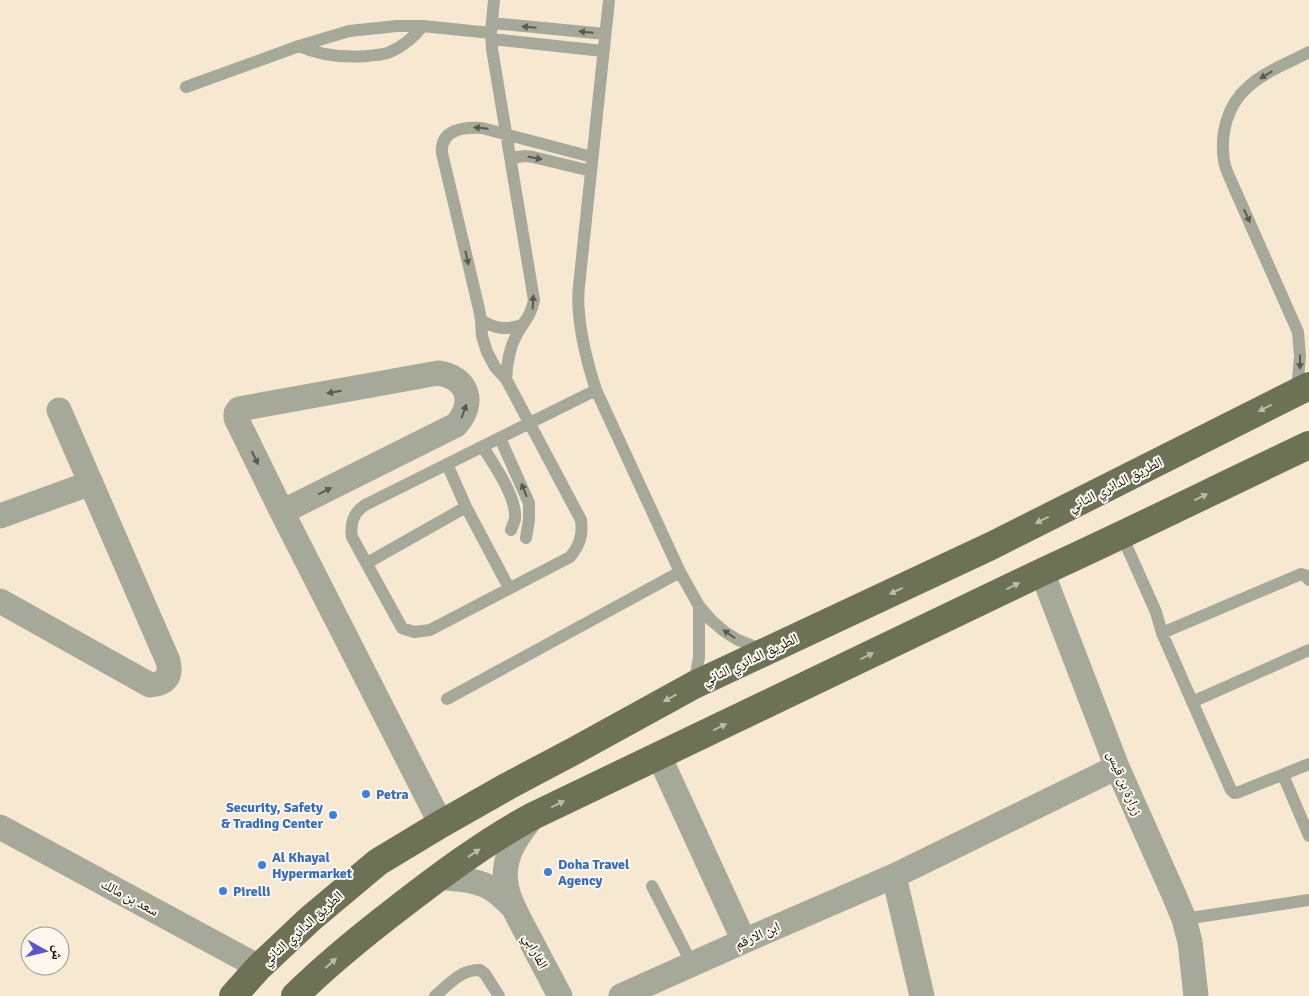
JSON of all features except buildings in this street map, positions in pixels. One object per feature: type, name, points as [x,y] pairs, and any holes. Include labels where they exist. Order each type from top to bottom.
[{"type":"main road","name":"الطريق الدائري الثاني","points":[[233,996],[259,967],[310,919],[378,862],[441,824],[694,685],[991,546],[1303,389]]},
{"type":"main road","points":[[295,996],[356,941],[438,877],[514,826],[1309,445]]},
{"type":"street","points":[[282,512],[456,425],[466,410],[466,392],[461,384],[447,374],[438,373],[239,409],[236,414],[236,418],[282,512],[441,824]]},
{"type":"street","points":[[2,607],[150,685],[157,685],[168,676],[170,668],[168,661],[59,410]]},
{"type":"street","points":[[0,516],[91,483]]},
{"type":"street","name":"زرارة بن قيس","points":[[1042,572],[1117,767],[1184,919],[1190,942],[1196,996]]},
{"type":"street","points":[[660,756],[744,941]]},
{"type":"street","name":"ابن الارقم","points":[[621,996],[894,876],[1117,767]]},
{"type":"street","name":"الفارابي","points":[[534,816],[513,844],[506,865],[505,879],[513,907],[560,996]]},
{"type":"street","name":"سعد بن مالك","points":[[0,827],[259,967]]},
{"type":"street","points":[[894,876],[922,996]]},
{"type":"street","name":"الفارابي","points":[[438,877],[468,880],[483,884],[492,888],[513,907]]},
{"type":"lane","points":[[494,0],[492,32],[506,134],[534,300],[532,310],[515,338],[510,351],[506,379]]},
{"type":"lane","points":[[609,0],[579,286],[578,312],[588,365],[596,390],[680,572],[699,606],[725,632],[738,640],[766,651]]},
{"type":"lane","points":[[186,87],[299,46],[349,31],[397,26],[424,26],[492,32],[605,34]]},
{"type":"lane","points":[[299,46],[312,52],[340,57],[381,55],[397,49],[416,35],[424,26]]},
{"type":"lane","points":[[492,32],[603,51]]},
{"type":"lane","points":[[1303,389],[1298,332],[1224,163],[1222,142],[1226,121],[1235,102],[1248,86],[1309,52]]},
{"type":"lane","points":[[592,157],[482,128],[466,128],[450,133],[442,142],[442,153],[487,352],[495,367],[506,379],[530,424],[581,520],[582,530],[577,549],[570,557],[430,630],[414,632],[402,628],[352,537],[350,528],[355,514],[365,505],[530,424],[596,390]]},
{"type":"lane","points":[[510,158],[533,157],[591,171]]},
{"type":"lane","points":[[481,320],[489,325],[506,329],[522,325]]},
{"type":"lane","points":[[1298,332],[1309,340]]},
{"type":"lane","points":[[500,438],[529,503],[526,538]]},
{"type":"lane","points":[[483,447],[510,496],[515,519],[511,530]]},
{"type":"lane","points":[[447,464],[466,507],[509,588]]},
{"type":"lane","points":[[367,563],[466,507]]},
{"type":"lane","points":[[1122,536],[1231,790],[1234,793],[1309,764]]},
{"type":"lane","points":[[447,699],[680,572]]},
{"type":"lane","points":[[1162,633],[1301,574],[1305,575],[1309,580]]},
{"type":"lane","points":[[694,685],[699,657],[699,606]]},
{"type":"lane","points":[[1192,702],[1309,650]]},
{"type":"lane","points":[[1283,775],[1309,836]]},
{"type":"lane","points":[[652,886],[692,964]]},
{"type":"lane","points":[[1184,919],[1309,900]]},
{"type":"lane","points":[[435,996],[460,975],[473,970],[480,970],[499,996]]},
{"type":"place","name":"Petra","points":[[366,794]]},
{"type":"place","name":"Security, Safety & Trading Center","points":[[333,815]]},
{"type":"place","name":"Al Khayal Hypermarket","points":[[262,865]]},
{"type":"place","name":"Doha Travel Agency","points":[[548,872]]},
{"type":"place","name":"Pirelli","points":[[223,891]]}]
